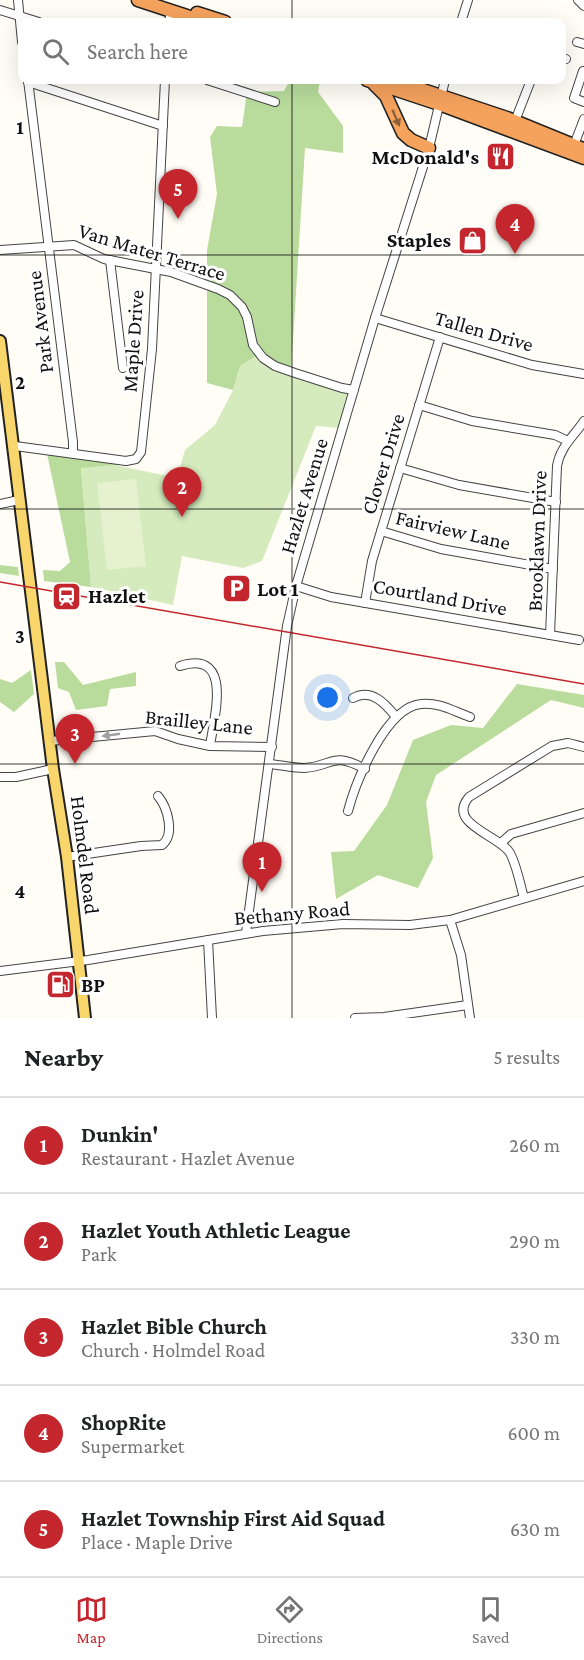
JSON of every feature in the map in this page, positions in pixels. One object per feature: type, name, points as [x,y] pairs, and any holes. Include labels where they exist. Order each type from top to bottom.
[{"type":"highway","points":[[138,0],[170,17]]},
{"type":"highway","points":[[159,0],[213,18]]},
{"type":"highway","points":[[373,84],[386,96],[404,133],[411,140],[429,148]]},
{"type":"highway","points":[[384,84],[515,121],[579,147]]},
{"type":"highway","points":[[415,84],[440,99],[584,158]]},
{"type":"main road","name":"Holmdel Road","points":[[0,347],[15,446],[19,500],[53,769],[67,857],[85,1018]]},
{"type":"street","points":[[18,0],[19,16]]},
{"type":"street","points":[[462,18],[468,0]]},
{"type":"street","points":[[578,0],[584,6]]},
{"type":"street","points":[[0,10],[26,18]]},
{"type":"street","points":[[583,70],[574,98],[584,102]]},
{"type":"street","name":"Park Avenue","points":[[28,84],[73,453]]},
{"type":"street","points":[[37,84],[163,126]]},
{"type":"street","name":"Maple Drive","points":[[73,453],[126,460],[136,459],[141,452],[152,349],[165,84]]},
{"type":"street","points":[[219,84],[275,102]]},
{"type":"street","name":"Hazlet Avenue","points":[[246,933],[287,626],[296,586],[375,318],[429,148],[444,84]]},
{"type":"street","points":[[515,121],[529,84]]},
{"type":"street","points":[[579,147],[584,119]]},
{"type":"street","name":"Van Mater Terrace","points":[[0,250],[74,245],[110,260],[171,272],[218,289],[233,297],[246,313],[255,349],[267,361],[342,388],[354,390]]},
{"type":"street","points":[[110,260],[123,368]]},
{"type":"street","name":"Tallen Drive","points":[[375,318],[532,365],[584,374]]},
{"type":"street","name":"Clover Drive","points":[[365,603],[372,561],[440,337]]},
{"type":"street","points":[[419,405],[472,421],[555,435],[568,441]]},
{"type":"street","name":"Brooklawn Drive","points":[[550,635],[558,460],[568,441],[584,421]]},
{"type":"street","points":[[15,446],[73,453]]},
{"type":"street","points":[[400,468],[459,485],[556,502]]},
{"type":"street","points":[[0,504],[19,500]]},
{"type":"street","name":"Fairview Lane","points":[[381,531],[441,549],[553,569]]},
{"type":"street","name":"Courtland Drive","points":[[296,586],[331,597],[579,640]]},
{"type":"street","points":[[180,666],[192,662],[200,663],[207,666],[215,676],[217,689],[210,746]]},
{"type":"street","points":[[353,698],[364,694],[374,696],[396,717]]},
{"type":"street","points":[[348,811],[380,739],[396,717],[409,707],[421,704],[446,707],[470,717]]},
{"type":"street","name":"Brailley Lane","points":[[50,741],[155,731],[210,746],[272,747]]},
{"type":"street","points":[[524,898],[512,856],[501,843],[465,819],[464,806],[469,797],[552,746],[568,743],[584,747]]},
{"type":"street","points":[[270,764],[304,768],[339,759],[350,761],[365,769]]},
{"type":"street","points":[[0,777],[16,777],[53,769]]},
{"type":"street","points":[[67,857],[162,845],[169,833],[165,807],[158,796]]},
{"type":"street","points":[[501,843],[511,834],[584,813]]},
{"type":"street","name":"Bethany Road","points":[[0,971],[301,926],[410,925],[450,920],[584,881]]},
{"type":"street","points":[[450,920],[461,955],[470,1018]]},
{"type":"street","points":[[208,940],[212,1018]]},
{"type":"street","points":[[355,1018],[384,1017],[468,1005]]},
{"type":"green space","points":[[288,84],[319,84],[318,92],[343,126],[343,153],[305,148],[291,372],[255,357],[240,366],[233,390],[207,383],[207,250],[217,194],[210,137],[217,126],[242,127],[247,92],[284,91]]},
{"type":"green space","points":[[255,357],[291,372],[333,385],[349,394],[338,428],[316,426],[262,561],[243,568],[182,556],[173,605],[91,587],[81,467],[115,465],[177,478],[185,450],[215,425],[233,390],[240,366]]},
{"type":"green space","points":[[46,449],[137,463],[81,468],[91,587],[44,581],[43,570],[60,571],[70,562]]},
{"type":"green space","points":[[136,479],[146,566],[107,570],[97,483]]},
{"type":"green space","points":[[0,565],[18,567],[19,576],[0,573]]},
{"type":"green space","points":[[55,662],[64,662],[83,685],[136,672],[136,686],[110,689],[107,706],[76,710],[69,692],[58,688]]},
{"type":"green space","points":[[31,670],[34,694],[14,712],[0,702],[0,679],[12,683]]},
{"type":"green space","points":[[517,684],[584,695],[584,708],[551,700],[436,775],[426,802],[433,858],[418,888],[378,875],[336,899],[331,852],[354,851],[387,805],[413,740],[451,725],[483,728]]},
{"type":"railway","points":[[0,582],[584,684]]},
{"type":"place","name":"McDonald's","points":[[500,157]]},
{"type":"place","name":"Hazlet Township First Aid Squad","points":[[178,219]]},
{"type":"place","name":"Staples","points":[[472,240]]},
{"type":"place","name":"ShopRite","points":[[515,254]]},
{"type":"place","name":"Hazlet Youth Athletic League","points":[[182,517]]},
{"type":"place","name":"Lot 1","points":[[236,589]]},
{"type":"place","name":"Hazlet","points":[[67,596]]},
{"type":"place","name":"Hazlet Bible Church","points":[[75,764]]},
{"type":"place","name":"Dunkin'","points":[[262,892]]},
{"type":"place","name":"BP","points":[[60,985]]}]
